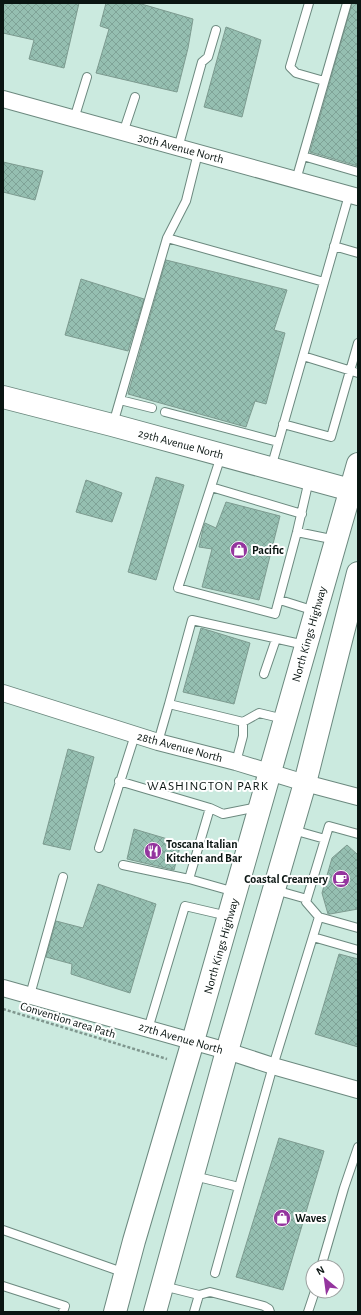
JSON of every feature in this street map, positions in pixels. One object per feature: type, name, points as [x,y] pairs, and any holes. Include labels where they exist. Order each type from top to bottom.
[{"type":"main road","name":"29th Avenue North","points":[[3,397],[354,491]]},
{"type":"main road","name":"North Kings Highway","points":[[115,1312],[336,540],[354,491],[358,464]]},
{"type":"main road","points":[[155,1312],[227,1051],[305,783],[348,626],[358,573]]},
{"type":"street","name":"30th Avenue North","points":[[3,99],[353,196]]},
{"type":"street","name":"28th Avenue North","points":[[3,693],[158,742],[236,762],[358,797]]},
{"type":"street","name":"27th Avenue North","points":[[3,988],[193,1041],[358,1090]]},
{"type":"lane","points":[[309,3],[290,67],[296,73],[324,81]]},
{"type":"lane","points":[[296,180],[347,3]]},
{"type":"lane","points":[[178,148],[202,62],[208,57],[216,30]]},
{"type":"lane","points":[[74,119],[87,77]]},
{"type":"lane","points":[[123,132],[135,97]]},
{"type":"lane","points":[[112,425],[166,238],[186,201],[198,153]]},
{"type":"lane","points":[[303,156],[358,172]]},
{"type":"lane","points":[[270,469],[334,246],[353,196]]},
{"type":"lane","points":[[166,238],[324,282]]},
{"type":"lane","points":[[334,246],[358,253]]},
{"type":"lane","points":[[283,424],[331,437],[354,372],[358,343]]},
{"type":"lane","points":[[302,356],[354,372]]},
{"type":"lane","points":[[120,400],[152,408]]},
{"type":"lane","points":[[165,412],[278,442]]},
{"type":"lane","points":[[221,455],[178,588],[275,614],[280,600],[310,479]]},
{"type":"lane","points":[[211,486],[302,514]]},
{"type":"lane","points":[[297,532],[336,540]]},
{"type":"lane","points":[[280,600],[316,611]]},
{"type":"lane","points":[[158,742],[192,620],[306,645]]},
{"type":"lane","points":[[264,674],[276,639]]},
{"type":"lane","points":[[169,704],[243,722],[259,713],[285,720]]},
{"type":"lane","points":[[236,762],[243,736],[243,722]]},
{"type":"lane","points":[[99,848],[135,735]]},
{"type":"lane","points":[[120,781],[210,808],[223,814],[260,806]]},
{"type":"lane","points":[[189,879],[210,808]]},
{"type":"lane","points":[[358,834],[328,826],[306,902],[319,917],[358,928]]},
{"type":"lane","points":[[291,830],[325,838]]},
{"type":"lane","points":[[123,865],[189,879],[236,892]]},
{"type":"lane","points":[[30,995],[63,877]]},
{"type":"lane","points":[[274,890],[307,899]]},
{"type":"lane","points":[[148,1029],[185,906],[229,916]]},
{"type":"lane","points":[[215,1273],[273,1066],[319,917]]},
{"type":"lane","points":[[312,937],[358,950]]},
{"type":"lane","points":[[323,1259],[344,1188],[358,1147]]},
{"type":"lane","points":[[193,1176],[239,1187]]},
{"type":"lane","points":[[3,1230],[126,1274]]},
{"type":"lane","points":[[3,1286],[64,1309]]},
{"type":"lane","points":[[163,1286],[199,1295],[210,1292],[264,1306],[270,1312]]},
{"type":"lane","points":[[194,1312],[199,1295]]},
{"type":"lane","points":[[308,1312],[312,1299]]},
{"type":"path","name":"Convention area Path","points":[[3,1010],[167,1059],[193,1041]]},
{"type":"building","points":[[3,3],[79,3],[64,68],[29,59],[34,40],[3,33]]},
{"type":"building","points":[[106,3],[138,3],[193,19],[188,48],[177,92],[96,73],[109,29],[100,26]]},
{"type":"building","points":[[352,3],[358,3],[358,166],[310,152]]},
{"type":"building","points":[[226,27],[261,40],[242,117],[204,107]]},
{"type":"building","points":[[3,162],[43,171],[35,200],[3,192]]},
{"type":"building","points":[[166,260],[287,290],[274,330],[285,333],[266,404],[255,401],[246,427],[128,394]]},
{"type":"building","points":[[81,279],[144,299],[128,351],[65,335]]},
{"type":"building","points":[[156,477],[184,485],[156,580],[128,572]]},
{"type":"building","points":[[86,480],[122,493],[112,522],[76,512]]},
{"type":"building","points":[[226,502],[280,516],[259,600],[202,587],[212,549],[199,547],[203,529],[205,523],[216,528]]},
{"type":"building","points":[[201,628],[250,643],[234,704],[183,692]]},
{"type":"building","points":[[68,749],[94,757],[70,850],[43,844]]},
{"type":"building","points":[[134,829],[181,843],[174,870],[127,859]]},
{"type":"building","points":[[347,845],[358,855],[358,909],[328,914],[322,893],[332,858]]},
{"type":"building","points":[[98,884],[156,904],[130,993],[71,974],[72,964],[46,957],[56,921],[83,928]]},
{"type":"building","points":[[339,954],[358,959],[358,1047],[315,1034]]},
{"type":"building","points":[[279,1138],[324,1151],[283,1290],[236,1277]]},
{"type":"place","name":"Pacific","points":[[239,550]]},
{"type":"place","name":"Toscana Italian Kitchen and Bar","points":[[153,851]]},
{"type":"place","name":"Coastal Creamery","points":[[341,879]]},
{"type":"place","name":"Waves","points":[[282,1218]]},
{"type":"district","name":"WASHINGTON PARK","points":[[208,786]]}]
